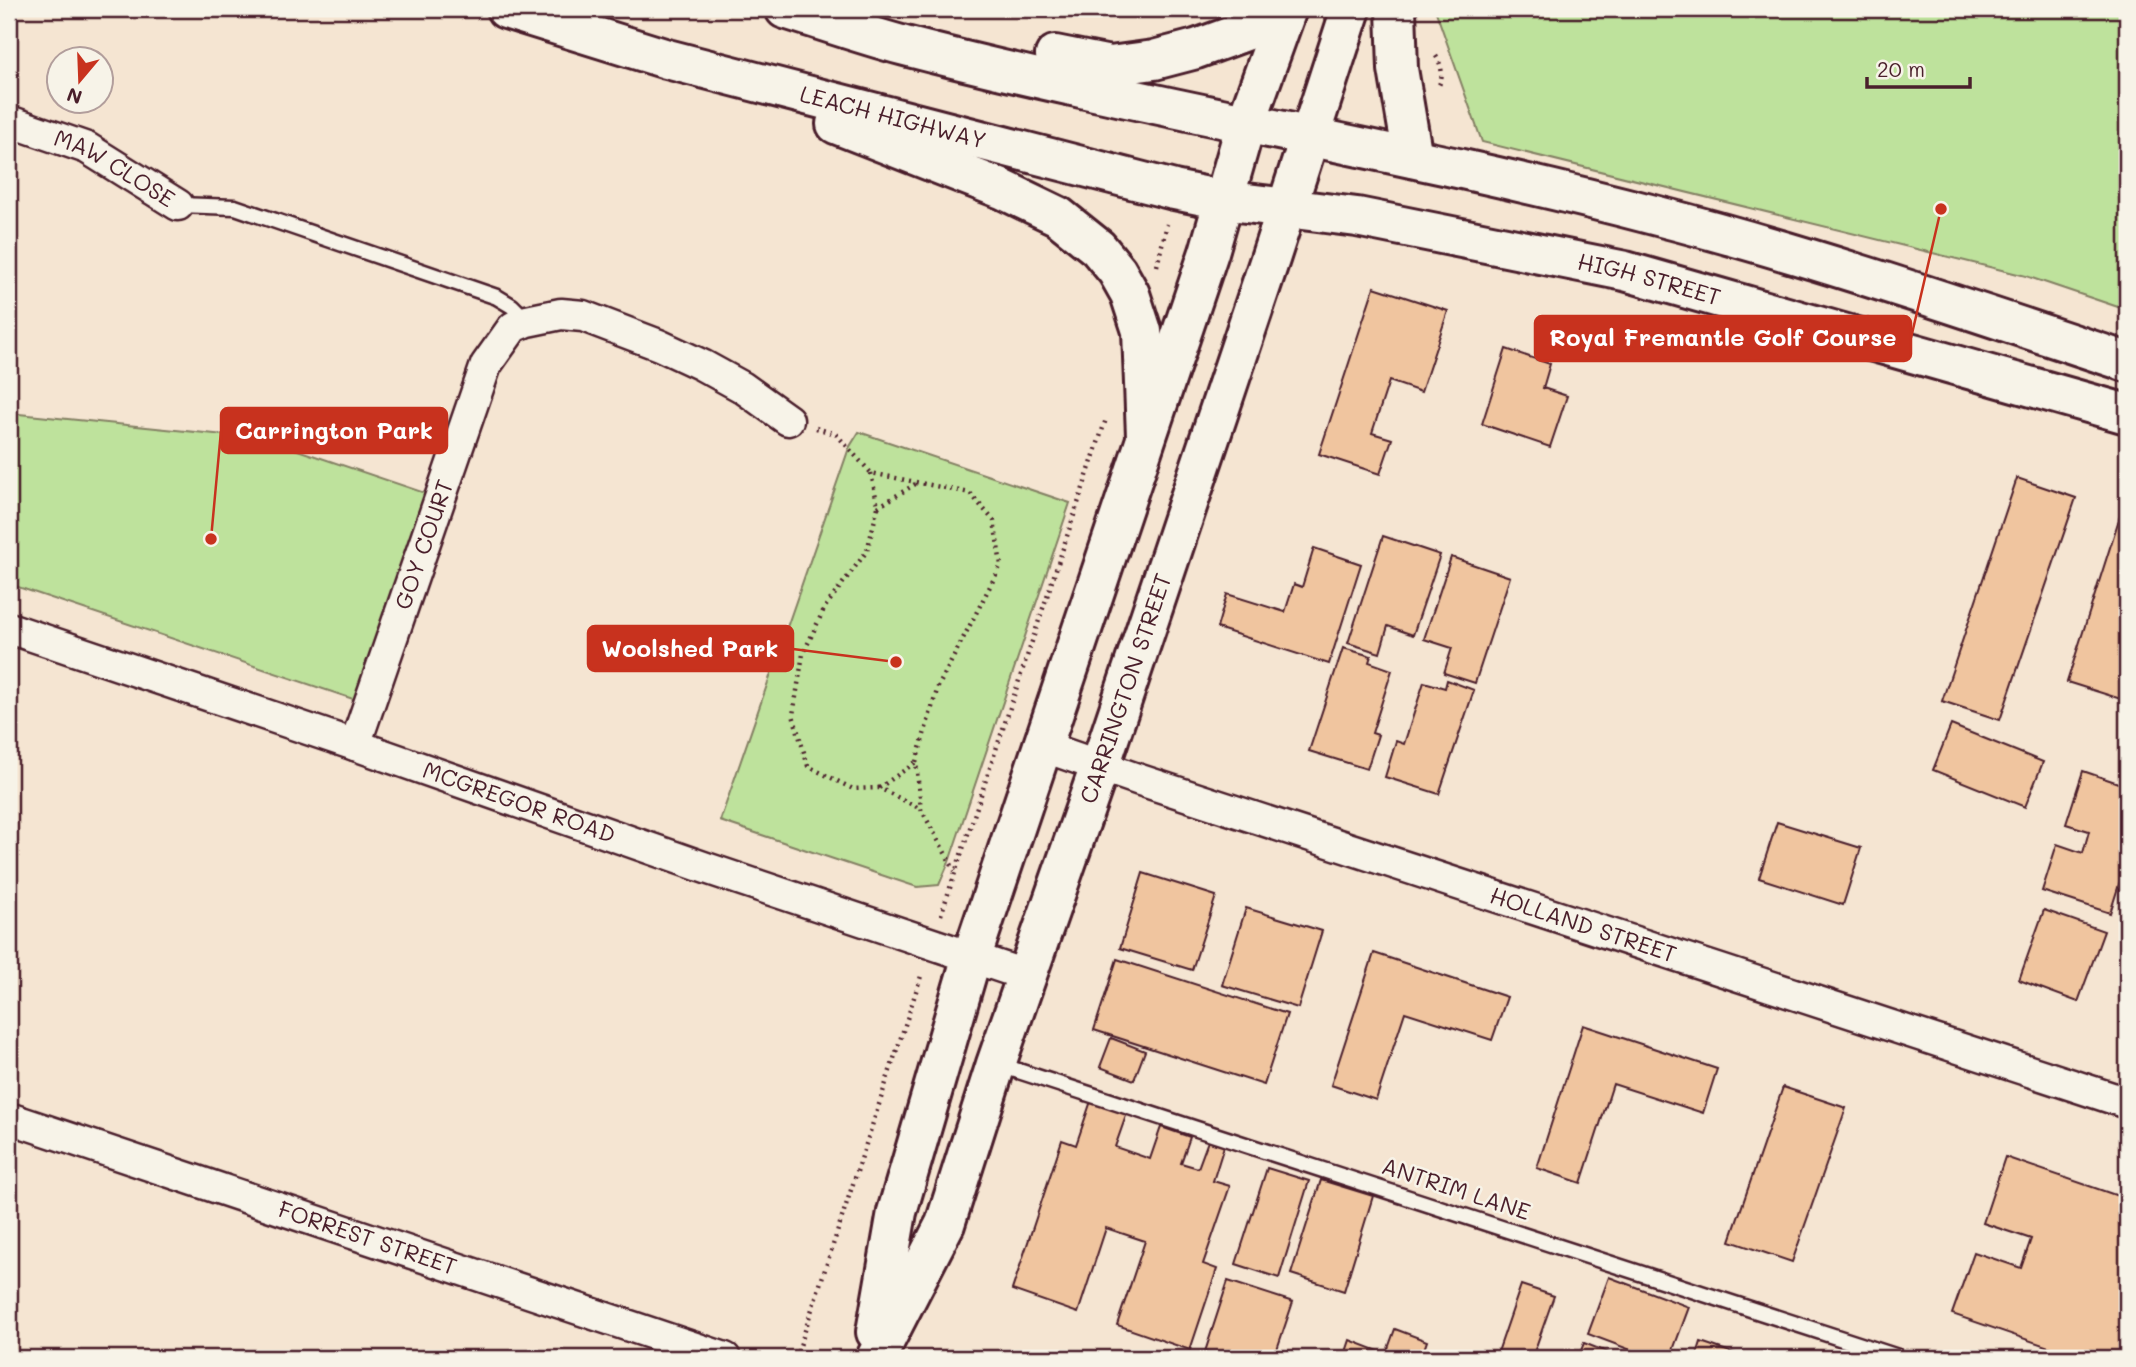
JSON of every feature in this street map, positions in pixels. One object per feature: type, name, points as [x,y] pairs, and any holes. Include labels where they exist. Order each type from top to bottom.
[{"type":"main road","name":"LEACH HIGHWAY","points":[[506,9],[667,59],[1161,187],[1223,200],[1287,208]]},
{"type":"main road","points":[[785,9],[902,45],[1413,158],[1654,215],[1859,273],[2127,362]]},
{"type":"main road","points":[[798,9],[922,28],[1110,66],[1154,60],[1196,49],[1255,28],[1278,9]]},
{"type":"main road","name":"CARRINGTON STREET","points":[[874,1358],[897,1212],[972,956],[1209,252],[1246,123],[1287,9]]},
{"type":"main road","name":"CARRINGTON STREET","points":[[874,1358],[945,1224],[996,1064],[1100,766],[1352,9]]},
{"type":"main road","points":[[1395,9],[1398,69],[1413,158]]},
{"type":"main road","points":[[667,59],[1002,189],[1058,216],[1098,248],[1117,271],[1130,294],[1142,331],[1146,436]]},
{"type":"main road","name":"HIGH STREET","points":[[1287,208],[1357,217],[1625,271],[2127,414]]},
{"type":"street","name":"MAW CLOSE","points":[[9,121],[88,148],[178,205]]},
{"type":"street","name":"GOY COURT","points":[[355,745],[486,365],[513,327],[527,321],[561,314],[583,316],[606,323],[702,365],[742,387],[788,420]]},
{"type":"street","name":"MCGREGOR ROAD","points":[[9,628],[355,745],[706,869],[1028,976]]},
{"type":"street","name":"HOLLAND STREET","points":[[1042,746],[2127,1103]]},
{"type":"street","name":"FORREST STREET","points":[[9,1118],[726,1358]]},
{"type":"lane","name":"MAW CLOSE","points":[[178,205],[234,207],[497,297],[512,306],[527,321]]},
{"type":"lane","name":"ANTRIM LANE","points":[[996,1064],[1901,1358]]},
{"type":"path","points":[[796,1358],[1107,418]]},
{"type":"path","points":[[788,420],[836,434],[871,473],[878,506],[867,551],[825,607],[803,654],[793,715],[808,766],[853,789],[879,788],[921,809]]},
{"type":"path","points":[[871,473],[970,493],[994,521],[1001,565],[938,687],[916,762],[921,809],[955,872]]},
{"type":"path","points":[[878,506],[917,483]]},
{"type":"path","points":[[879,788],[916,762]]},
{"type":"green space","points":[[1435,9],[2127,9],[2127,310],[2026,276],[1482,142]]},
{"type":"green space","points":[[9,413],[265,439],[428,494],[356,700],[9,584]]},
{"type":"green space","points":[[859,432],[1070,503],[939,885],[917,887],[720,821],[849,448]]},
{"type":"building","points":[[1374,287],[1448,311],[1421,392],[1389,381],[1372,433],[1392,439],[1380,474],[1319,454]]},
{"type":"building","points":[[1506,349],[1550,364],[1543,388],[1567,396],[1550,447],[1482,424]]},
{"type":"building","points":[[2017,478],[2076,498],[2000,720],[1942,701]]},
{"type":"building","points":[[2121,513],[2127,515],[2127,701],[2067,682]]},
{"type":"building","points":[[1383,536],[1440,555],[1413,635],[1388,626],[1380,653],[1348,643]]},
{"type":"building","points":[[1314,548],[1361,564],[1329,664],[1217,628],[1227,594],[1285,612],[1294,584],[1302,587]]},
{"type":"building","points":[[1451,557],[1510,577],[1475,683],[1444,673],[1452,648],[1424,639]]},
{"type":"building","points":[[1343,648],[1371,656],[1369,662],[1392,670],[1372,733],[1378,735],[1367,769],[1309,751]]},
{"type":"building","points":[[1447,680],[1474,690],[1439,794],[1385,777],[1396,741],[1404,744],[1424,682],[1445,688]]},
{"type":"building","points":[[1951,725],[2043,762],[2025,807],[1933,770]]},
{"type":"building","points":[[2083,771],[2127,786],[2127,859],[2110,913],[2042,891],[2057,844],[2083,853],[2089,831],[2066,824]]},
{"type":"building","points":[[1777,822],[1861,848],[1843,905],[1759,878]]},
{"type":"building","points":[[1143,873],[1216,896],[1192,970],[1120,948]]},
{"type":"building","points":[[1246,908],[1322,931],[1298,1008],[1222,985]]},
{"type":"building","points":[[2044,910],[2104,931],[2078,1002],[2019,980]]},
{"type":"building","points":[[1374,953],[1507,997],[1492,1040],[1405,1012],[1376,1100],[1331,1085]]},
{"type":"building","points":[[1117,959],[1287,1014],[1264,1085],[1094,1030]]},
{"type":"building","points":[[1583,1025],[1717,1069],[1703,1113],[1613,1084],[1581,1183],[1537,1168]]},
{"type":"building","points":[[1111,1038],[1145,1051],[1134,1080],[1100,1067]]},
{"type":"building","points":[[1783,1087],[1846,1108],[1792,1262],[1730,1241]]},
{"type":"building","points":[[1091,1101],[1127,1113],[1115,1147],[1150,1159],[1161,1127],[1190,1137],[1181,1163],[1198,1168],[1208,1141],[1224,1146],[1213,1181],[1230,1186],[1203,1264],[1217,1269],[1190,1350],[1117,1325],[1145,1241],[1106,1228],[1078,1313],[1012,1290],[1062,1140],[1076,1145]]},
{"type":"building","points":[[2005,1157],[2127,1199],[2127,1358],[2081,1358],[1952,1314],[1974,1252],[2021,1268],[2031,1239],[1983,1223]]},
{"type":"building","points":[[1267,1168],[1309,1181],[1279,1278],[1236,1264]]},
{"type":"building","points":[[1321,1180],[1373,1196],[1344,1291],[1291,1274]]},
{"type":"building","points":[[1609,1277],[1689,1307],[1670,1358],[1652,1358],[1588,1334]]},
{"type":"building","points":[[1228,1281],[1293,1302],[1274,1358],[1203,1358]]},
{"type":"building","points":[[1521,1285],[1554,1296],[1532,1358],[1496,1358]]},
{"type":"building","points":[[1395,1329],[1427,1341],[1421,1358],[1344,1358],[1350,1340],[1386,1354]]},
{"type":"building","points":[[1701,1342],[1748,1358],[1696,1358]]},
{"type":"building","points":[[1584,1343],[1617,1356],[1578,1358]]},
{"type":"place","name":"Royal Fremantle Golf Course","points":[[1941,209]]},
{"type":"place","name":"Carrington Park","points":[[211,539]]},
{"type":"place","name":"Woolshed Park","points":[[896,662]]}]
